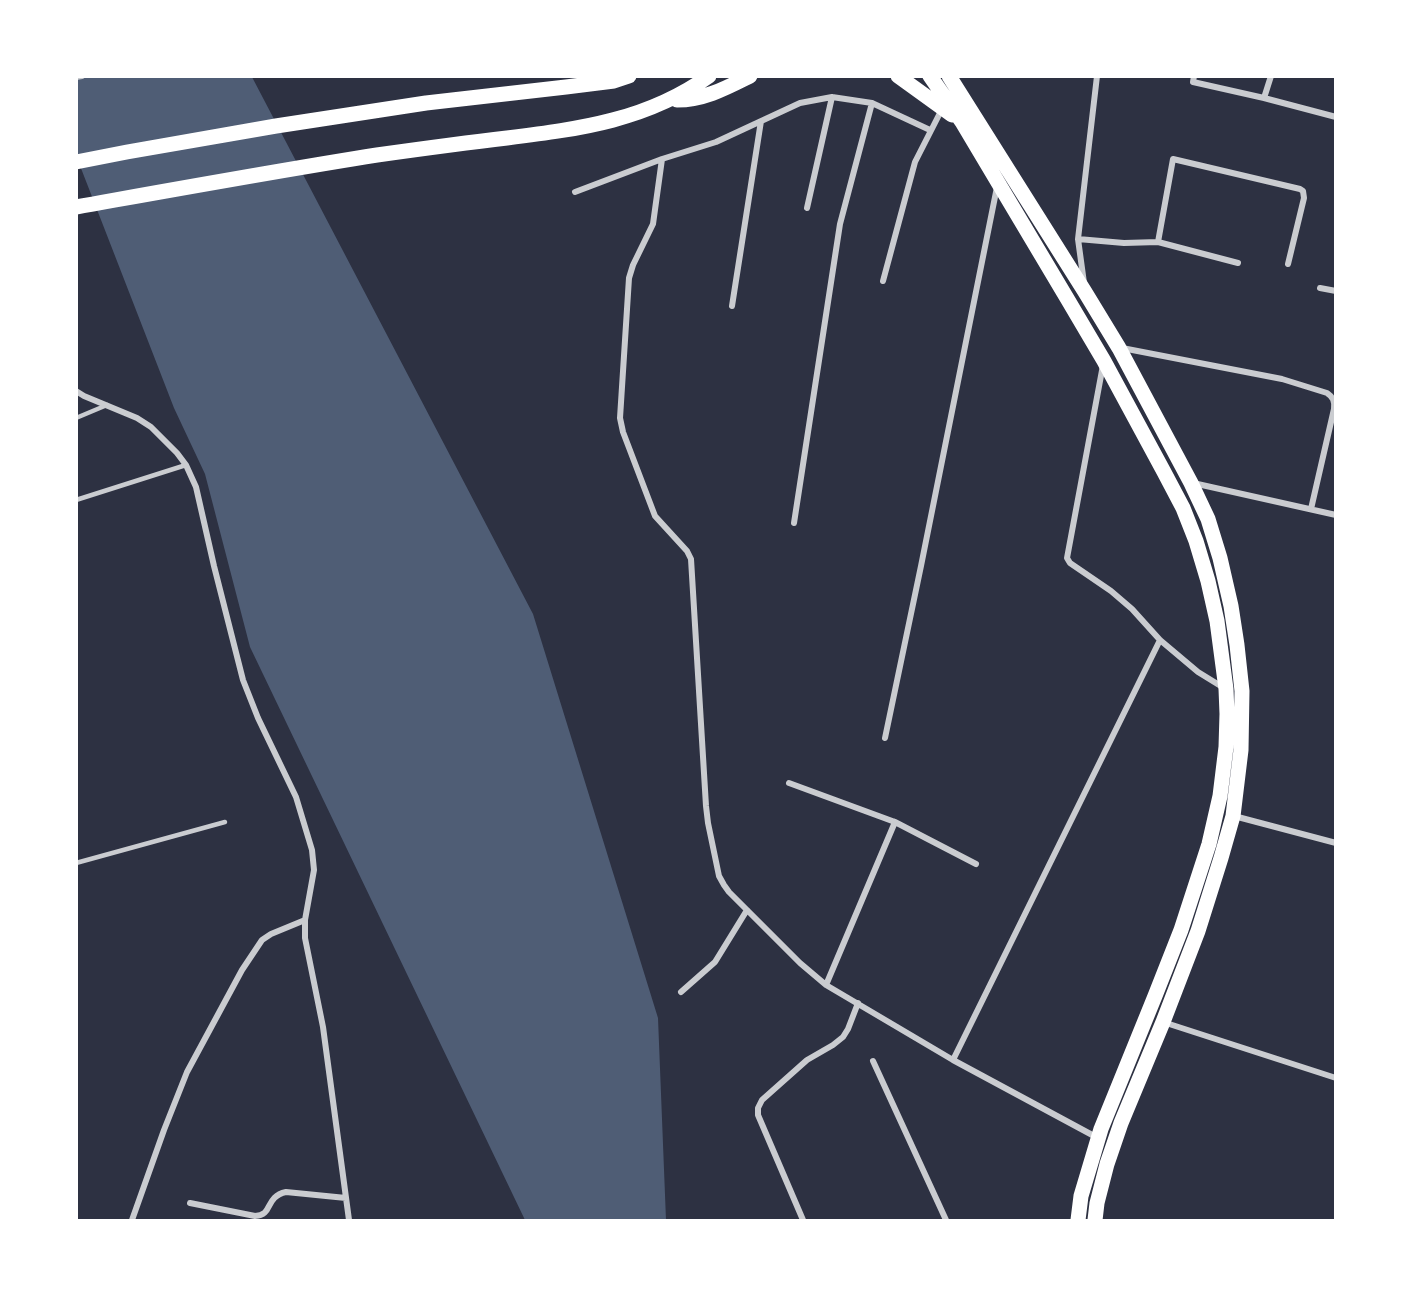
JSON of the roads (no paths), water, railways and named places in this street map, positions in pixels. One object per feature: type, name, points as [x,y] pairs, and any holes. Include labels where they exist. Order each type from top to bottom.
[{"type":"highway","points":[[76,162],[207,138],[426,103],[614,81],[628,76]]},
{"type":"highway","points":[[76,207],[284,169],[570,130],[614,121],[671,100],[709,76]]},
{"type":"highway","points":[[671,100],[703,97],[750,76]]},
{"type":"highway","points":[[898,76],[962,123]]},
{"type":"highway","points":[[930,76],[962,123],[1104,361],[1183,508],[1208,581],[1217,621],[1226,689],[1226,747],[1220,796],[1209,844],[1181,930],[1098,1138],[1081,1196],[1078,1221]]},
{"type":"highway","points":[[949,76],[1119,348],[1191,483],[1208,519],[1220,558],[1237,645],[1242,692],[1241,750],[1233,816],[1198,931],[1114,1143],[1097,1203],[1095,1221]]},
{"type":"street","points":[[76,77],[82,76]]},
{"type":"street","points":[[1085,292],[1078,239],[1097,76]]},
{"type":"street","points":[[1194,76],[1192,82],[1335,117]]},
{"type":"street","points":[[1264,98],[1271,76]]},
{"type":"street","points":[[575,192],[662,159],[716,142],[801,103],[832,97],[872,103],[930,130]]},
{"type":"street","points":[[807,208],[832,97]]},
{"type":"street","points":[[794,524],[840,224],[872,103]]},
{"type":"street","points":[[883,281],[915,162],[942,108]]},
{"type":"street","points":[[732,306],[761,121]]},
{"type":"street","points":[[662,159],[653,224],[629,278],[620,417],[623,432],[655,516],[687,551],[691,559],[708,823],[719,876],[729,892],[800,963],[826,985],[954,1060],[1098,1138]]},
{"type":"street","points":[[1158,242],[1173,159],[1303,191],[1304,198],[1288,264]]},
{"type":"street","points":[[885,738],[997,183]]},
{"type":"street","points":[[1078,239],[1124,243],[1158,242],[1238,263]]},
{"type":"street","points":[[1320,288],[1335,291]]},
{"type":"street","points":[[1119,348],[1282,379],[1332,396],[1334,409],[1311,510]]},
{"type":"street","points":[[1104,361],[1067,558],[1070,563],[1111,591],[1132,609],[1160,640],[1198,672],[1226,689]]},
{"type":"street","points":[[76,391],[151,426],[186,465],[196,487],[243,680],[258,718],[297,797],[312,850],[314,870],[305,920],[305,938],[323,1027],[349,1221]]},
{"type":"street","points":[[1191,483],[1335,515]]},
{"type":"street","points":[[954,1060],[1160,640]]},
{"type":"street","points":[[789,783],[894,822],[976,864]]},
{"type":"street","points":[[1233,816],[1335,843]]},
{"type":"street","points":[[826,985],[894,822]]},
{"type":"street","points":[[681,992],[715,962],[747,910]]},
{"type":"street","points":[[132,1221],[187,1072],[242,970],[262,940],[305,920]]},
{"type":"street","points":[[803,1221],[758,1115],[758,1107],[762,1100],[807,1060],[843,1037],[858,1003]]},
{"type":"street","points":[[1163,1022],[1335,1078]]},
{"type":"street","points":[[873,1061],[946,1221]]},
{"type":"street","points":[[190,1203],[261,1216],[266,1212],[273,1198],[286,1192],[346,1198]]},
{"type":"lane","points":[[76,418],[107,405]]},
{"type":"lane","points":[[76,500],[186,465]]},
{"type":"lane","points":[[76,863],[225,822]]},
{"type":"water","points":[[77,77],[252,77],[533,614],[658,1018],[666,1220],[525,1220],[250,647],[205,474],[174,408],[77,158]]}]
